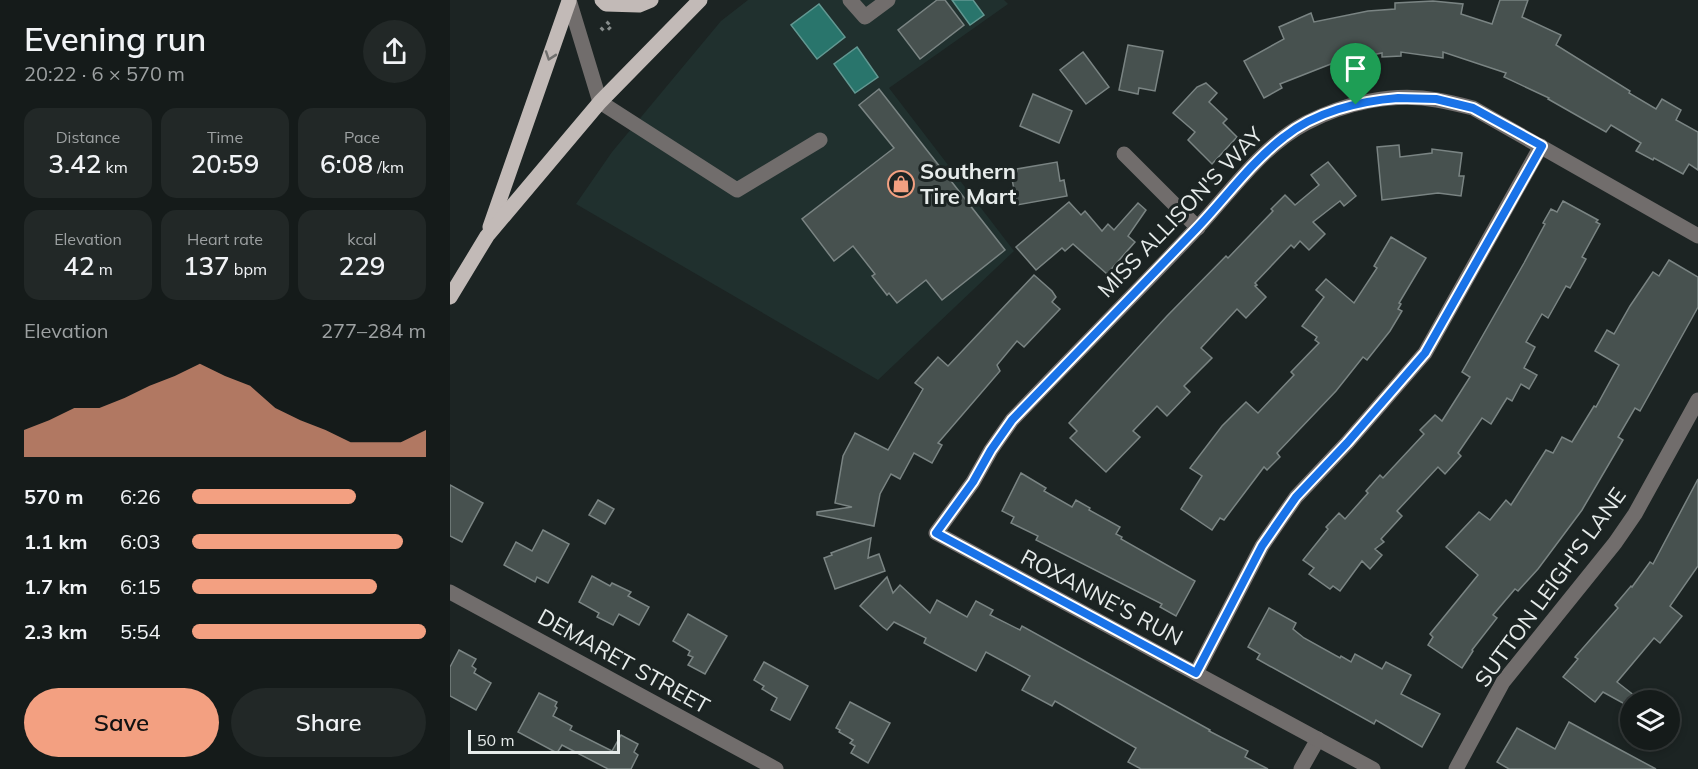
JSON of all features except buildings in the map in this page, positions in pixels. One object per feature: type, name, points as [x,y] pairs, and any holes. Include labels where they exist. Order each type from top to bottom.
[{"type":"main road","points":[[487,236],[569,0]]},
{"type":"main road","points":[[602,0],[606,4],[639,5],[651,0]]},
{"type":"main road","points":[[450,297],[487,236],[600,102],[700,0]]},
{"type":"street","points":[[569,0],[600,102],[736,190],[820,141]]},
{"type":"street","points":[[850,0],[865,17],[888,0]]},
{"type":"street","name":"MISS ALLISON'S WAY","points":[[936,533],[973,482],[991,450],[1012,420],[1198,228],[1265,154],[1284,136],[1334,111],[1398,98],[1436,99],[1479,111],[1698,236]]},
{"type":"street","points":[[1196,673],[1262,546],[1296,497],[1347,443],[1425,353],[1542,146]]},
{"type":"street","points":[[1124,154],[1198,228]]},
{"type":"street","name":"SUTTON LEIGH'S LANE","points":[[1456,769],[1503,682],[1616,543],[1635,514],[1698,400]]},
{"type":"street","name":"ROXANNE'S RUN","points":[[936,533],[1373,769]]},
{"type":"street","name":"DEMARET STREET","points":[[450,592],[776,769]]},
{"type":"street","points":[[1301,769],[1318,739]]},
{"type":"path","points":[[601,30],[611,20]]},
{"type":"path","points":[[606,25],[611,30]]},
{"type":"shaded area","points":[[748,0],[1004,0],[1008,4],[889,88],[1014,251],[878,380],[576,204],[612,152],[721,21]]},
{"type":"shaded area","points":[[952,0],[973,0],[984,15],[970,25]]},
{"type":"shaded area","points":[[819,4],[845,37],[817,59],[791,25]]},
{"type":"shaded area","points":[[857,47],[878,77],[855,93],[834,64]]},
{"type":"place","name":"Southern Tire Mart","points":[[901,184]]},
{"type":"route","points":[[1381,99],[1436,99],[1473,108],[1542,146],[1425,353],[1347,443],[1296,497],[1262,546],[1196,673],[936,533],[973,482],[991,450],[1012,420],[1198,228],[1265,154],[1284,136],[1306,123],[1334,111],[1356,105],[1381,99]]}]
